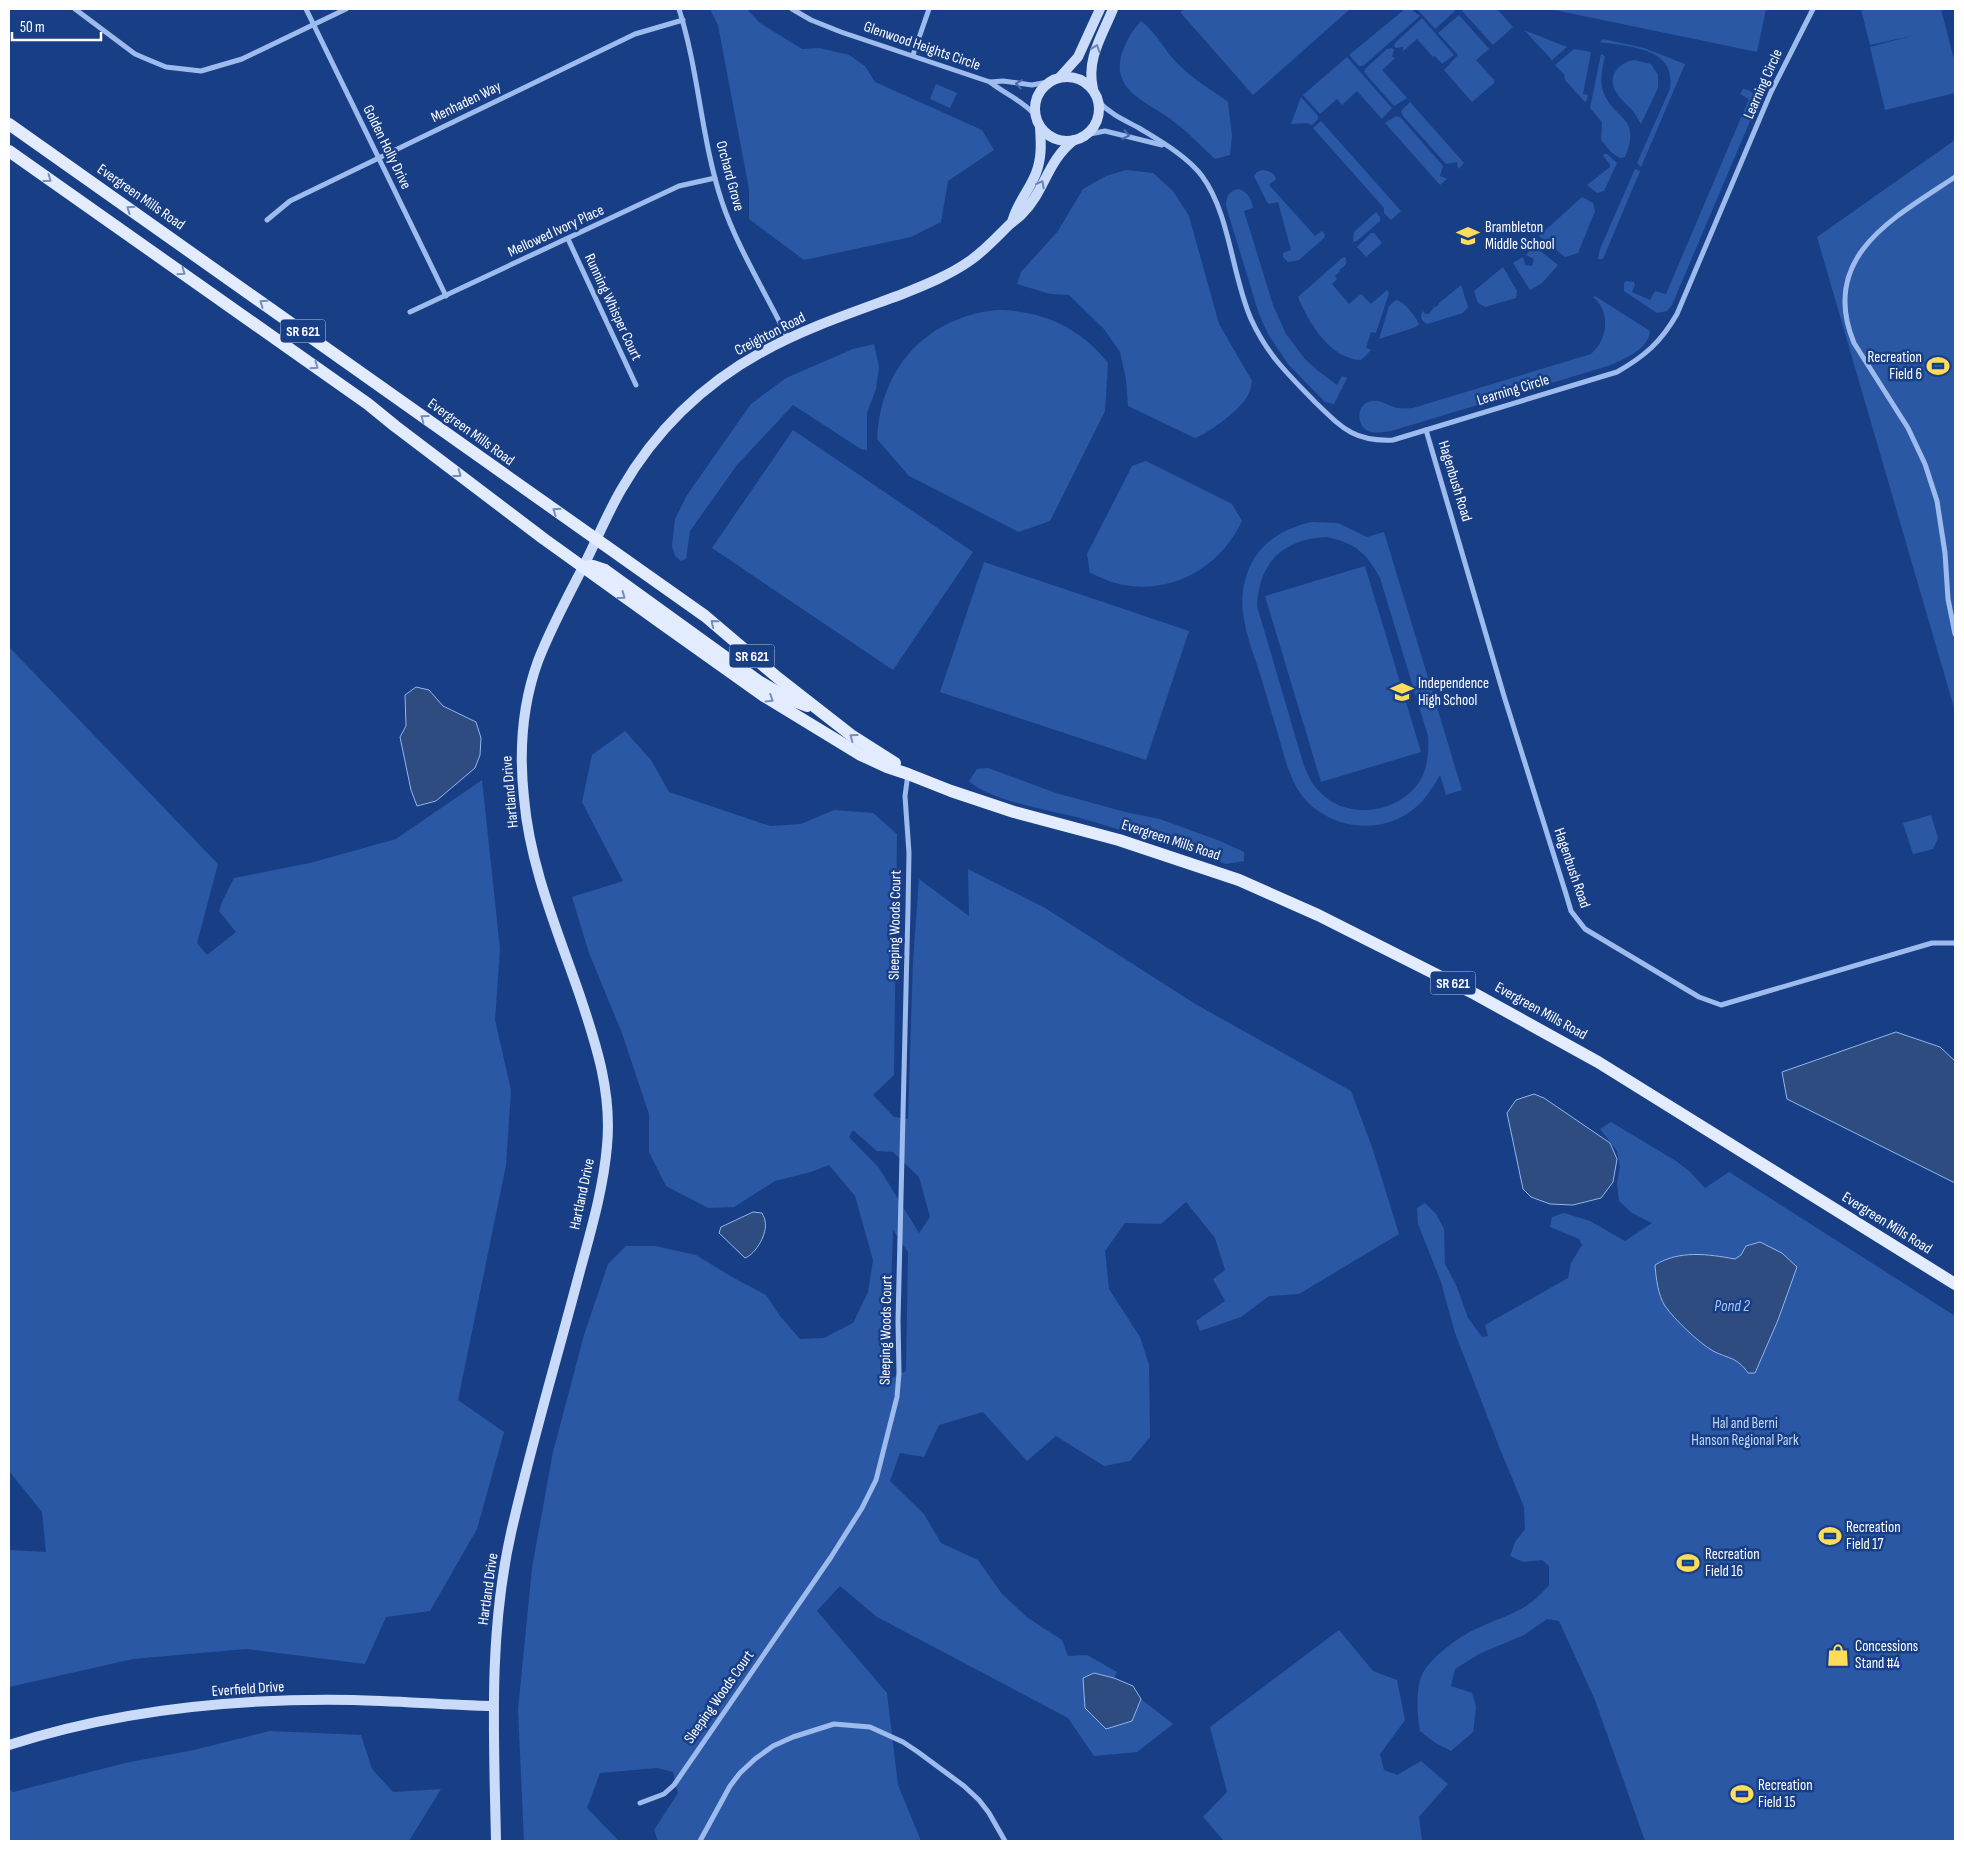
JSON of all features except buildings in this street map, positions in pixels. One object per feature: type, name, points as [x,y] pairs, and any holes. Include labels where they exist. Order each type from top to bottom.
[{"type":"main road","name":"Evergreen Mills Road","points":[[9,124],[705,616],[820,711],[908,774]]},
{"type":"main road","name":"Evergreen Mills Road","points":[[9,151],[368,404],[402,432],[583,567],[764,696],[861,754],[887,767],[951,791],[1005,809],[1119,840],[1239,880],[1318,916],[1475,994],[1598,1062],[1955,1284]]},
{"type":"main road","points":[[583,567],[593,566],[605,570],[760,682],[791,700],[820,711]]},
{"type":"street","points":[[75,9],[135,54],[166,67],[185,71],[201,71],[242,59],[346,9]]},
{"type":"street","name":"Golden Holly Drive","points":[[306,9],[446,296]]},
{"type":"street","name":"Orchard Grove","points":[[679,9],[683,20],[715,178],[730,224],[788,339]]},
{"type":"street","name":"Glenwood Heights Circle","points":[[792,9],[811,20],[990,82],[1000,90],[1024,102],[1035,116]]},
{"type":"street","points":[[913,55],[928,9]]},
{"type":"street","points":[[1035,116],[1034,106],[1037,97],[1048,82],[1060,77],[1078,57],[1100,9]]},
{"type":"street","points":[[1085,135],[1097,120],[1099,111],[1098,101],[1090,76],[1092,62],[1096,46],[1113,9]]},
{"type":"street","name":"Learning Circle","points":[[1098,101],[1118,118],[1167,146],[1201,175],[1211,191],[1251,318],[1278,365],[1328,414],[1351,433],[1369,440],[1393,440],[1618,372],[1645,355],[1663,338],[1677,314],[1782,69],[1813,9]]},
{"type":"street","name":"Menhaden Way","points":[[267,220],[290,202],[635,34],[683,20]]},
{"type":"street","points":[[1060,77],[1079,78],[1093,90]]},
{"type":"street","name":"Glenwood Heights Circle","points":[[990,82],[1003,81],[1032,86],[1048,82]]},
{"type":"street","name":"Creighton Road","points":[[1012,222],[1016,207],[1036,173],[1041,154],[1040,127],[1035,116]]},
{"type":"street","points":[[1040,127],[1055,139],[1064,141],[1074,140]]},
{"type":"street","name":"Learning Circle","points":[[1085,135],[1105,131],[1167,146]]},
{"type":"street","name":"Creighton Road","points":[[583,567],[619,493],[638,462],[658,435],[687,406],[720,378],[765,350],[950,273],[985,249],[1012,222],[1024,213],[1062,149],[1085,135]]},
{"type":"street","points":[[1955,177],[1894,218],[1872,237],[1856,260],[1851,271],[1845,299],[1849,331],[1854,343],[1908,428],[1925,464],[1938,510],[1945,553],[1948,599],[1955,634]]},
{"type":"street","name":"Mellowed Ivory Place","points":[[410,312],[679,186],[715,178]]},
{"type":"street","name":"Running Whisper Court","points":[[568,239],[636,385]]},
{"type":"street","name":"Hagenbush Road","points":[[1426,430],[1504,696],[1571,911],[1585,929],[1699,998],[1720,1005],[1733,1003],[1932,943],[1955,944]]},
{"type":"street","name":"Hartland Drive","points":[[496,1841],[493,1706],[494,1660],[498,1617],[510,1538],[597,1205],[608,1141],[604,1075],[595,1042],[537,868],[525,816],[521,775],[522,737],[528,696],[538,661],[583,567]]},
{"type":"street","name":"Sleeping Woods Court","points":[[640,1803],[656,1798],[674,1785],[831,1557],[862,1508],[876,1480],[897,1397],[899,1373],[898,1312],[909,853],[905,796],[908,774]]},
{"type":"street","name":"Everfield Drive","points":[[9,1746],[114,1719],[198,1707],[254,1702],[353,1700],[493,1706]]},
{"type":"street","points":[[700,1841],[730,1786],[755,1759],[773,1746],[786,1740],[807,1731],[834,1724],[870,1726],[903,1742],[918,1752],[964,1786],[979,1800],[1005,1841]]},
{"type":"green space","points":[[710,9],[747,9],[760,23],[802,49],[819,48],[849,55],[865,66],[875,82],[982,130],[994,150],[948,181],[941,222],[911,237],[804,260],[749,219],[749,189],[718,25]]},
{"type":"green space","points":[[1184,9],[1350,9],[1253,95],[1180,12]]},
{"type":"green space","points":[[1405,9],[1412,10],[1420,16],[1363,66],[1359,66],[1349,55]]},
{"type":"green space","points":[[1417,9],[1453,9],[1455,11],[1435,29]]},
{"type":"green space","points":[[1465,9],[1497,9],[1513,27],[1493,45],[1462,11]]},
{"type":"green space","points":[[1550,9],[1766,9],[1757,52]]},
{"type":"green space","points":[[1861,9],[1941,9],[1955,63],[1955,93],[1885,110],[1870,47],[1911,36],[1870,45]]},
{"type":"green space","points":[[1459,15],[1489,49],[1476,60],[1494,80],[1494,83],[1472,102],[1444,70],[1458,55],[1438,33]]},
{"type":"green space","points":[[1422,18],[1454,55],[1442,64],[1417,39],[1403,51],[1403,47],[1396,48],[1394,46]]},
{"type":"green space","points":[[1141,21],[1152,31],[1185,71],[1228,102],[1232,136],[1230,155],[1215,159],[1169,118],[1131,92],[1125,84],[1121,75],[1120,63],[1123,50],[1130,35]]},
{"type":"green space","points":[[1524,30],[1567,47],[1552,60]]},
{"type":"green space","points":[[1603,39],[1644,48],[1685,64],[1641,167],[1637,163],[1670,89],[1670,75],[1666,65],[1659,57],[1637,48],[1600,42]]},
{"type":"green space","points":[[1392,48],[1394,50],[1392,57],[1395,58],[1382,70],[1407,98],[1394,106],[1364,72],[1387,49]]},
{"type":"green space","points":[[1574,49],[1591,52],[1583,94],[1588,95],[1586,102],[1565,80],[1564,74],[1555,65]]},
{"type":"green space","points":[[1601,54],[1605,56],[1601,79],[1602,87],[1611,106],[1628,125],[1630,133],[1630,143],[1625,157],[1620,158],[1612,153],[1601,140],[1602,122],[1590,108]]},
{"type":"green space","points":[[1347,57],[1392,108],[1382,119],[1357,91],[1342,105],[1337,99],[1320,114],[1303,95]]},
{"type":"green space","points":[[1634,60],[1651,64],[1658,75],[1658,88],[1641,124],[1633,111],[1616,92],[1613,81],[1619,67]]},
{"type":"green space","points":[[936,84],[957,93],[950,108],[930,99]]},
{"type":"green space","points":[[1743,89],[1750,91],[1754,95],[1757,101],[1756,107],[1672,305],[1667,311],[1657,313],[1624,291],[1624,283],[1626,281],[1634,282],[1635,285],[1632,292],[1650,300],[1655,291],[1666,294],[1749,99],[1740,94]]},
{"type":"green space","points":[[1301,97],[1318,116],[1318,119],[1312,125],[1307,123],[1291,124]]},
{"type":"green space","points":[[1410,102],[1464,163],[1458,169],[1457,162],[1446,164],[1403,116],[1401,111]]},
{"type":"green space","points":[[1396,116],[1401,118],[1443,166],[1440,176],[1447,179],[1440,185],[1385,123]]},
{"type":"green space","points":[[1321,121],[1401,211],[1391,220],[1384,213],[1384,208],[1313,128]]},
{"type":"green space","points":[[1955,140],[1955,711],[1817,237]]},
{"type":"green space","points":[[1607,154],[1617,163],[1604,191],[1597,193],[1587,185],[1610,167],[1610,164],[1603,156]]},
{"type":"green space","points":[[1635,169],[1640,171],[1603,259],[1598,259],[1600,249]]},
{"type":"green space","points":[[1126,170],[1153,173],[1173,191],[1189,216],[1219,324],[1252,381],[1246,399],[1233,412],[1217,425],[1195,438],[1128,406],[1126,379],[1120,352],[1104,329],[1069,295],[1050,294],[1017,284],[1021,272],[1058,231],[1083,189],[1106,176]]},
{"type":"green space","points":[[1262,170],[1269,171],[1274,175],[1276,179],[1269,185],[1315,236],[1322,231],[1325,234],[1324,238],[1299,260],[1288,262],[1283,257],[1283,253],[1291,250],[1278,202],[1269,204],[1267,202],[1254,176]]},
{"type":"green space","points":[[1239,189],[1249,196],[1252,202],[1253,208],[1244,211],[1273,305],[1286,334],[1304,358],[1337,385],[1342,376],[1347,378],[1334,404],[1325,402],[1288,364],[1268,334],[1259,314],[1226,206],[1229,194]]},
{"type":"green space","points":[[1582,197],[1593,203],[1595,211],[1578,253],[1565,257],[1539,236]]},
{"type":"green space","points":[[1376,212],[1380,217],[1380,221],[1357,241],[1353,242],[1354,232]]},
{"type":"green space","points":[[1371,233],[1374,233],[1382,243],[1366,257],[1357,247]]},
{"type":"green space","points":[[1533,245],[1558,265],[1542,283],[1530,290],[1513,263],[1523,257],[1525,265],[1532,266],[1534,259],[1526,255]]},
{"type":"green space","points":[[1345,257],[1346,264],[1339,270],[1335,276],[1337,279],[1332,284],[1349,304],[1361,294],[1371,304],[1387,290],[1389,293],[1376,333],[1371,332],[1366,348],[1371,350],[1361,360],[1350,358],[1340,353],[1322,338],[1308,318],[1298,297]]},
{"type":"green space","points":[[1503,267],[1517,291],[1516,298],[1485,307],[1478,303],[1474,291]]},
{"type":"green space","points":[[1461,285],[1468,307],[1463,313],[1427,324],[1424,322],[1421,317],[1423,311],[1425,314],[1429,314],[1435,306]]},
{"type":"green space","points":[[1595,296],[1650,331],[1645,343],[1628,357],[1608,366],[1391,431],[1371,432],[1361,424],[1361,410],[1363,406],[1372,401],[1379,401],[1398,408],[1413,408],[1591,354],[1601,341],[1605,326],[1603,310],[1593,297]]},
{"type":"green space","points":[[1396,300],[1406,306],[1419,324],[1416,327],[1379,339],[1389,306]]},
{"type":"green space","points":[[996,310],[1029,313],[1058,323],[1072,330],[1085,340],[1108,363],[1105,411],[1050,521],[1019,532],[909,476],[877,439],[880,414],[887,390],[897,370],[911,351],[928,336],[948,324],[971,315]]},
{"type":"green space","points":[[874,344],[879,367],[876,389],[867,413],[867,450],[861,449],[793,405],[737,465],[690,531],[686,559],[681,561],[675,556],[672,546],[675,519],[687,495],[751,404],[786,378],[853,349]]},
{"type":"green space","points":[[793,430],[973,552],[893,670],[712,548]]},
{"type":"green space","points":[[1146,461],[1232,504],[1242,521],[1233,537],[1221,552],[1193,574],[1177,581],[1160,585],[1142,587],[1123,585],[1090,573],[1087,554],[1132,466]]},
{"type":"green space","points":[[1311,522],[1338,523],[1367,537],[1384,532],[1462,790],[1446,795],[1440,775],[1426,797],[1415,808],[1402,817],[1388,823],[1372,826],[1342,822],[1328,817],[1314,808],[1303,797],[1291,776],[1249,641],[1242,602],[1245,579],[1251,563],[1272,539],[1300,525]],"holes":[[[1327,537],[1337,539],[1359,550],[1370,562],[1380,578],[1428,736],[1426,767],[1414,789],[1402,799],[1374,809],[1359,810],[1331,801],[1310,780],[1304,766],[1257,606],[1263,577],[1268,565],[1276,556],[1298,542]]]},
{"type":"green space","points":[[984,562],[1189,631],[1146,760],[940,692]]},
{"type":"green space","points":[[1365,566],[1421,752],[1321,782],[1265,596]]},
{"type":"green space","points":[[9,647],[218,864],[197,943],[207,955],[236,932],[219,911],[234,878],[310,863],[396,839],[482,780],[500,949],[495,1020],[511,1090],[506,1165],[458,1400],[504,1432],[477,1529],[430,1611],[386,1617],[365,1664],[246,1649],[133,1659],[9,1687],[9,1550],[46,1552],[42,1512],[9,1471]]},
{"type":"green space","points":[[625,731],[651,760],[669,792],[770,826],[801,824],[834,810],[873,813],[897,834],[894,1075],[873,1095],[894,1117],[908,1119],[913,961],[919,879],[969,916],[968,869],[1045,908],[1197,1005],[1351,1091],[1372,1147],[1399,1234],[1299,1294],[1269,1296],[1241,1317],[1200,1331],[1196,1321],[1225,1301],[1213,1279],[1225,1270],[1215,1238],[1186,1202],[1161,1224],[1125,1223],[1105,1251],[1109,1289],[1140,1337],[1149,1365],[1150,1437],[1130,1461],[1104,1466],[1056,1436],[1027,1461],[983,1412],[939,1425],[924,1457],[900,1453],[890,1481],[924,1514],[941,1543],[978,1560],[1002,1594],[1028,1618],[1062,1640],[1068,1656],[1087,1655],[1117,1672],[1114,1678],[1094,1673],[1132,1721],[1141,1699],[1173,1724],[1137,1752],[1094,1756],[1068,1718],[877,1617],[840,1586],[817,1611],[887,1693],[898,1785],[921,1841],[658,1841],[654,1830],[678,1793],[673,1772],[657,1768],[600,1773],[587,1808],[619,1841],[524,1841],[518,1710],[532,1568],[553,1452],[584,1335],[608,1264],[626,1246],[655,1246],[696,1255],[766,1295],[780,1316],[800,1339],[824,1338],[853,1323],[868,1292],[873,1260],[855,1196],[829,1165],[811,1172],[775,1181],[734,1207],[708,1208],[666,1186],[649,1152],[649,1114],[622,1033],[589,953],[572,897],[623,881],[582,802],[592,755]],"holes":[[[853,1130],[877,1151],[893,1152],[919,1177],[930,1217],[919,1233],[879,1168],[849,1137]],[[893,1230],[908,1252],[906,1371],[888,1380]]]},
{"type":"green space","points":[[988,768],[1056,793],[1129,813],[1160,819],[1244,852],[1244,861],[1226,864],[1102,824],[1007,800],[978,788],[969,781],[977,769]]},
{"type":"green space","points":[[1931,815],[1938,838],[1933,849],[1913,854],[1903,823]]},
{"type":"green space","name":"Hal and Berni Hanson Regional Park","points":[[1611,1122],[1676,1161],[1689,1171],[1705,1188],[1729,1172],[1955,1316],[1955,1841],[1645,1841],[1595,1700],[1559,1621],[1547,1619],[1524,1635],[1479,1654],[1455,1669],[1451,1686],[1472,1693],[1476,1707],[1473,1732],[1451,1751],[1434,1742],[1420,1731],[1418,1692],[1421,1677],[1428,1665],[1448,1646],[1464,1635],[1516,1612],[1532,1602],[1549,1585],[1549,1566],[1542,1560],[1523,1562],[1510,1556],[1515,1542],[1525,1529],[1524,1507],[1455,1333],[1441,1282],[1418,1224],[1417,1208],[1425,1203],[1436,1214],[1444,1229],[1445,1264],[1457,1287],[1468,1318],[1482,1337],[1488,1336],[1485,1325],[1568,1278],[1571,1263],[1582,1245],[1579,1239],[1550,1227],[1552,1217],[1564,1213],[1590,1221],[1625,1241],[1652,1223],[1632,1213],[1619,1201],[1617,1184],[1620,1166],[1617,1151],[1600,1129]]},
{"type":"green space","points":[[1339,1630],[1373,1671],[1397,1680],[1405,1720],[1380,1754],[1384,1770],[1397,1775],[1421,1761],[1448,1784],[1419,1817],[1422,1841],[1224,1841],[1203,1817],[1227,1792],[1210,1727]]},
{"type":"green space","points":[[270,1731],[361,1735],[372,1769],[393,1792],[441,1789],[409,1841],[9,1841],[9,1789],[13,1792],[125,1763],[194,1750]]},
{"type":"water","points":[[416,687],[429,690],[443,706],[476,722],[481,738],[480,755],[475,768],[436,801],[417,806],[411,790],[400,737],[406,726],[405,695]]},
{"type":"water","points":[[1896,1032],[1940,1047],[1955,1061],[1955,1183],[1787,1099],[1782,1072]]},
{"type":"water","points":[[1534,1094],[1544,1098],[1610,1143],[1617,1159],[1613,1182],[1601,1198],[1573,1205],[1550,1204],[1531,1197],[1523,1189],[1507,1113],[1516,1100]]},
{"type":"water","points":[[753,1212],[762,1213],[765,1220],[765,1231],[757,1248],[745,1258],[719,1233],[721,1227]]},
{"type":"water","name":"Pond 2","points":[[1760,1242],[1782,1253],[1797,1267],[1778,1320],[1755,1373],[1748,1373],[1736,1361],[1713,1351],[1701,1342],[1669,1311],[1659,1292],[1655,1265],[1674,1257],[1694,1254],[1735,1259],[1741,1255],[1746,1246]]},
{"type":"water","points":[[1094,1673],[1114,1678],[1133,1686],[1141,1699],[1132,1721],[1106,1729],[1085,1708],[1083,1678]]},
{"type":"place","name":"Brambleton Middle School","points":[[1468,236]]},
{"type":"place","name":"Recreation Field 6","points":[[1938,366]]},
{"type":"place","name":"Independence High School","points":[[1402,692]]},
{"type":"place","name":"Recreation Field 17","points":[[1830,1536]]},
{"type":"place","name":"Recreation Field 16","points":[[1688,1563]]},
{"type":"place","name":"Concessions Stand #4","points":[[1838,1655]]},
{"type":"place","name":"Recreation Field 15","points":[[1742,1794]]}]
